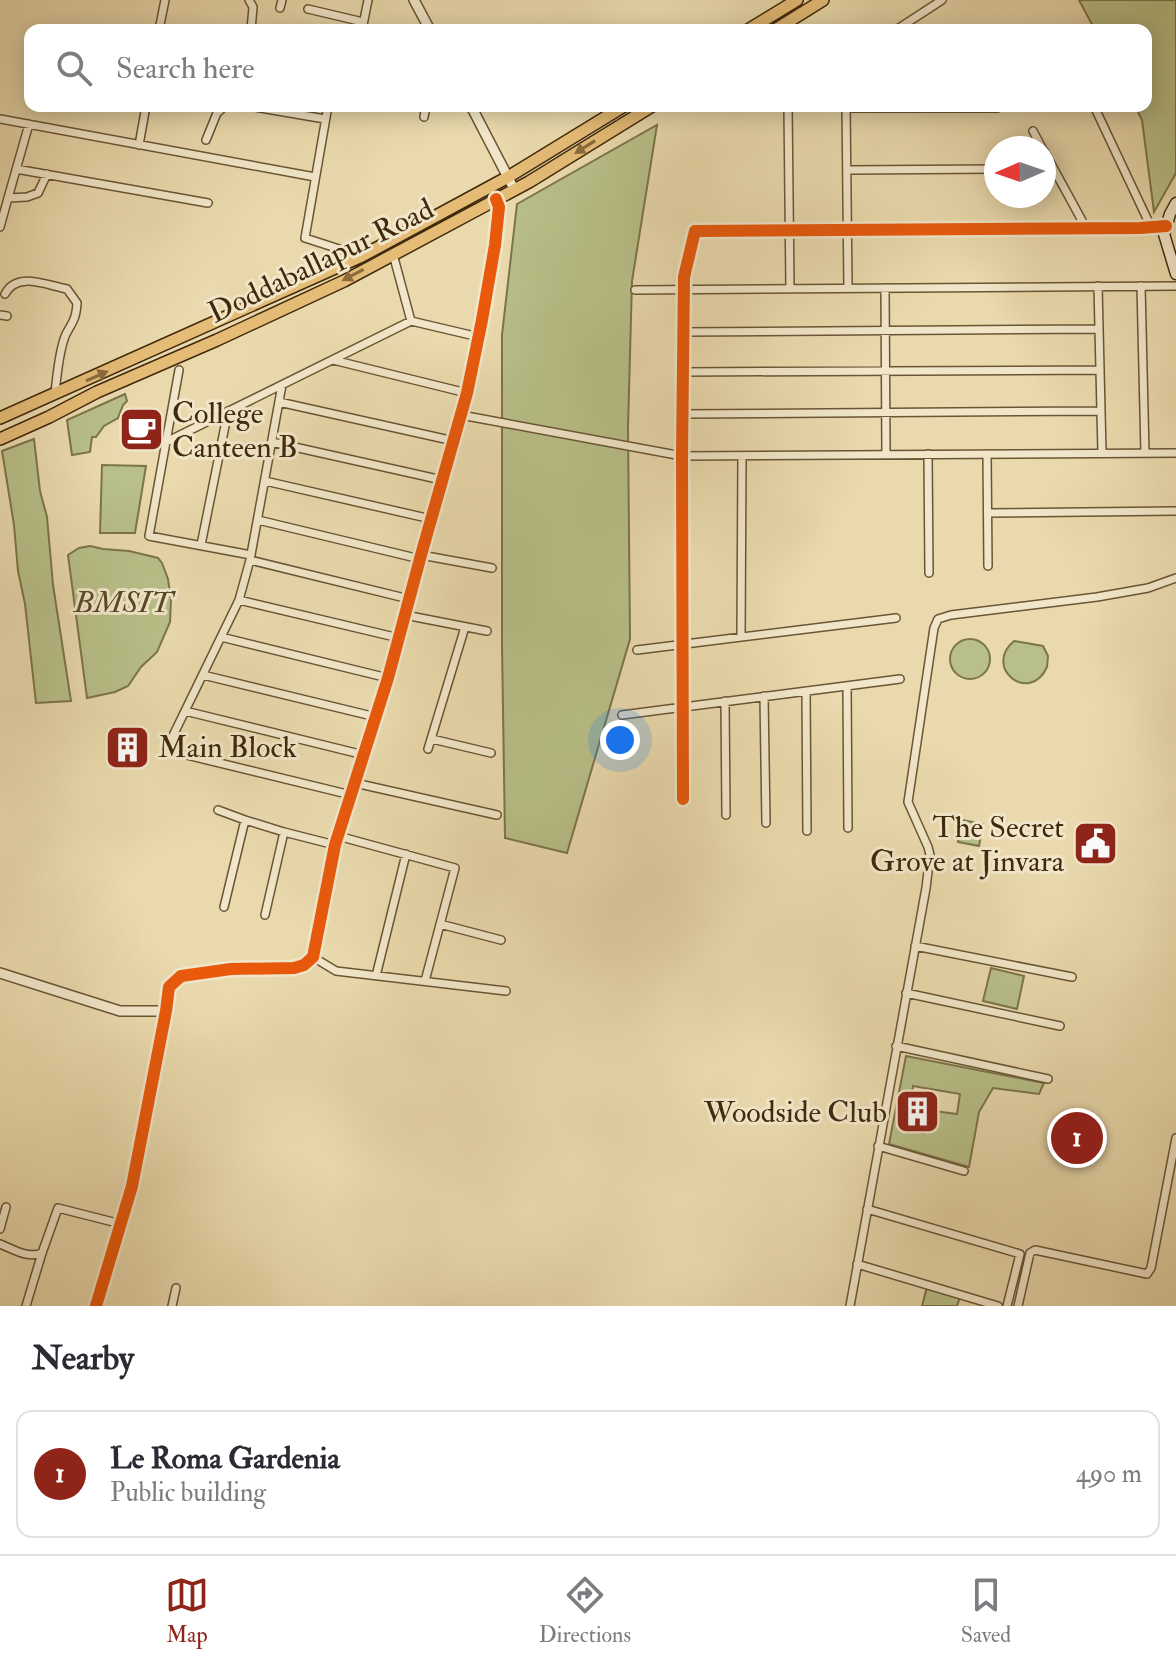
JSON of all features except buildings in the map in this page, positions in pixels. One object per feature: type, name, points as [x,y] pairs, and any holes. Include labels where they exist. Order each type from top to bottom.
[{"type":"main road","points":[[758,24],[797,0]]},
{"type":"main road","points":[[785,24],[823,0]]},
{"type":"main road","name":"Doddaballapur Road","points":[[0,418],[362,256],[508,177],[614,112]]},
{"type":"main road","name":"Doddaballapur Road","points":[[0,439],[344,281],[514,189],[642,112]]},
{"type":"main road","points":[[490,187],[496,199]]},
{"type":"main road","points":[[1176,203],[1164,234],[1176,274]]},
{"type":"street","points":[[160,24],[165,0]]},
{"type":"street","points":[[249,0],[253,7],[252,24]]},
{"type":"street","points":[[362,24],[368,0]]},
{"type":"street","points":[[905,24],[942,0]]},
{"type":"street","points":[[416,2],[427,24]]},
{"type":"street","points":[[308,9],[356,24]]},
{"type":"street","points":[[911,20],[913,24]]},
{"type":"street","points":[[139,145],[145,112]]},
{"type":"street","points":[[206,140],[218,112]]},
{"type":"street","points":[[284,112],[325,119]]},
{"type":"street","points":[[327,112],[305,238],[362,256]]},
{"type":"street","points":[[424,117],[425,112]]},
{"type":"street","points":[[474,112],[514,189]]},
{"type":"street","points":[[788,112],[790,289]]},
{"type":"street","points":[[846,112],[848,288]]},
{"type":"street","points":[[1097,112],[1151,227]]},
{"type":"street","points":[[0,119],[315,177]]},
{"type":"street","points":[[0,227],[29,124]]},
{"type":"street","points":[[1033,131],[1036,136]]},
{"type":"street","points":[[16,169],[208,203]]},
{"type":"street","points":[[847,170],[984,169]]},
{"type":"street","points":[[1056,173],[1086,228]]},
{"type":"street","points":[[8,198],[38,193],[47,174]]},
{"type":"street","points":[[96,1306],[132,1186],[169,987],[181,976],[231,969],[294,968],[304,965],[313,957],[336,840],[388,678],[467,393],[495,245],[499,207],[496,199]]},
{"type":"street","points":[[683,799],[684,277],[695,231],[1166,226]]},
{"type":"street","points":[[393,254],[411,321]]},
{"type":"street","points":[[5,294],[10,285],[22,280],[67,289],[77,303],[76,318],[66,334],[59,358],[55,395]]},
{"type":"street","points":[[1098,286],[1102,453]]},
{"type":"street","points":[[1141,286],[1145,453]]},
{"type":"street","points":[[635,290],[1176,286]]},
{"type":"street","points":[[885,288],[886,454]]},
{"type":"street","points":[[166,442],[411,321],[479,337]]},
{"type":"street","points":[[684,332],[1099,329]]},
{"type":"street","points":[[333,360],[467,393]]},
{"type":"street","points":[[179,370],[149,536],[251,557],[409,599]]},
{"type":"street","points":[[684,372],[1100,370]]},
{"type":"street","points":[[282,385],[251,557],[239,600],[166,750],[351,795]]},
{"type":"street","points":[[279,402],[454,441]]},
{"type":"street","points":[[201,545],[228,411]]},
{"type":"street","points":[[683,414],[1101,411]]},
{"type":"street","points":[[461,415],[682,456],[1176,453]]},
{"type":"street","points":[[272,442],[442,480]]},
{"type":"street","points":[[928,454],[929,573]]},
{"type":"street","points":[[987,454],[988,566]]},
{"type":"street","points":[[741,637],[742,456]]},
{"type":"street","points":[[265,481],[431,519]]},
{"type":"street","points":[[988,513],[1176,511]]},
{"type":"street","points":[[258,520],[420,557],[492,568]]},
{"type":"street","points":[[850,1306],[930,855],[908,802],[934,628],[938,619],[1115,594],[1148,588],[1176,578]]},
{"type":"street","points":[[239,600],[399,638]]},
{"type":"street","points":[[405,615],[487,631]]},
{"type":"street","points":[[637,650],[896,618]]},
{"type":"street","points":[[428,749],[465,627]]},
{"type":"street","points":[[221,637],[388,678]]},
{"type":"street","points":[[203,675],[376,717]]},
{"type":"street","points":[[622,715],[900,679]]},
{"type":"street","points":[[847,686],[848,828]]},
{"type":"street","points":[[806,691],[807,831]]},
{"type":"street","points":[[764,696],[766,823]]},
{"type":"street","points":[[725,701],[726,815]]},
{"type":"street","points":[[185,711],[364,755]]},
{"type":"street","points":[[432,739],[491,753]]},
{"type":"street","points":[[355,783],[497,815]]},
{"type":"street","points":[[218,810],[284,832],[406,854],[455,868],[425,981]]},
{"type":"street","points":[[224,907],[245,820]]},
{"type":"street","points":[[265,915],[284,832]]},
{"type":"street","points":[[376,976],[406,854]]},
{"type":"street","points":[[440,924],[501,940]]},
{"type":"street","points":[[915,946],[1072,977]]},
{"type":"street","points":[[313,957],[336,971],[506,991]]},
{"type":"street","points":[[0,973],[120,1011],[166,1011]]},
{"type":"street","points":[[906,993],[1060,1026]]},
{"type":"street","points":[[896,1046],[1048,1079]]},
{"type":"street","points":[[1018,1306],[1030,1253],[1035,1250],[1147,1274],[1151,1268],[1176,1138]]},
{"type":"street","points":[[878,1146],[964,1171]]},
{"type":"street","points":[[0,1229],[6,1207]]},
{"type":"street","points":[[26,1306],[58,1208],[121,1224]]},
{"type":"street","points":[[867,1209],[1020,1254],[1007,1306]]},
{"type":"street","points":[[0,1244],[27,1255],[42,1253]]},
{"type":"street","points":[[857,1264],[998,1306]]},
{"type":"street","points":[[172,1306],[176,1288]]},
{"type":"green space","points":[[1079,0],[1176,0],[1176,173],[1154,212],[1142,120],[1138,112],[1152,112],[1152,24],[1092,24]]},
{"type":"green space","points":[[657,125],[632,281],[628,428],[630,639],[567,853],[505,838],[502,335],[517,204]]},
{"type":"green space","points":[[125,394],[127,401],[118,418],[92,437],[90,452],[72,455],[67,420]]},
{"type":"green space","points":[[34,439],[71,701],[36,703],[2,451]]},
{"type":"green space","points":[[102,465],[146,466],[135,533],[100,533]]},
{"type":"green space","name":"BMSIT","points":[[90,546],[158,558],[168,579],[171,599],[170,622],[157,652],[141,667],[128,686],[87,698],[68,555]]},
{"type":"green space","points":[[970,639],[984,645],[990,659],[984,673],[970,679],[956,673],[950,659],[956,645]]},
{"type":"green space","points":[[1014,641],[1043,646],[1048,656],[1047,667],[1039,678],[1030,683],[1021,683],[1006,671],[1003,662],[1006,651]]},
{"type":"green space","points":[[962,820],[983,824],[979,846],[958,842]]},
{"type":"green space","points":[[991,968],[1024,976],[1017,1009],[983,1001]]},
{"type":"green space","points":[[906,1056],[1044,1083],[1039,1094],[993,1088],[979,1112],[969,1167],[889,1144]],"holes":[[[913,1086],[960,1094],[957,1114],[928,1110],[924,1133],[906,1130]]]},
{"type":"green space","points":[[927,1287],[960,1297],[957,1306],[922,1306]]},
{"type":"cycle path","points":[[96,1306],[132,1186],[169,987],[181,976],[231,969],[294,968],[304,965],[313,957],[335,845],[388,678],[467,393],[495,245],[499,207],[496,199]]},
{"type":"cycle path","points":[[683,799],[684,277],[695,231],[1166,226]]},
{"type":"place","name":"College Canteen B","points":[[141,430]]},
{"type":"place","name":"Main Block","points":[[127,747]]},
{"type":"place","name":"The Secret Grove at Jinvara","points":[[1095,844]]},
{"type":"place","name":"Woodside Club","points":[[918,1112]]},
{"type":"place","name":"Le Roma Gardenia","points":[[1077,1138]]}]
